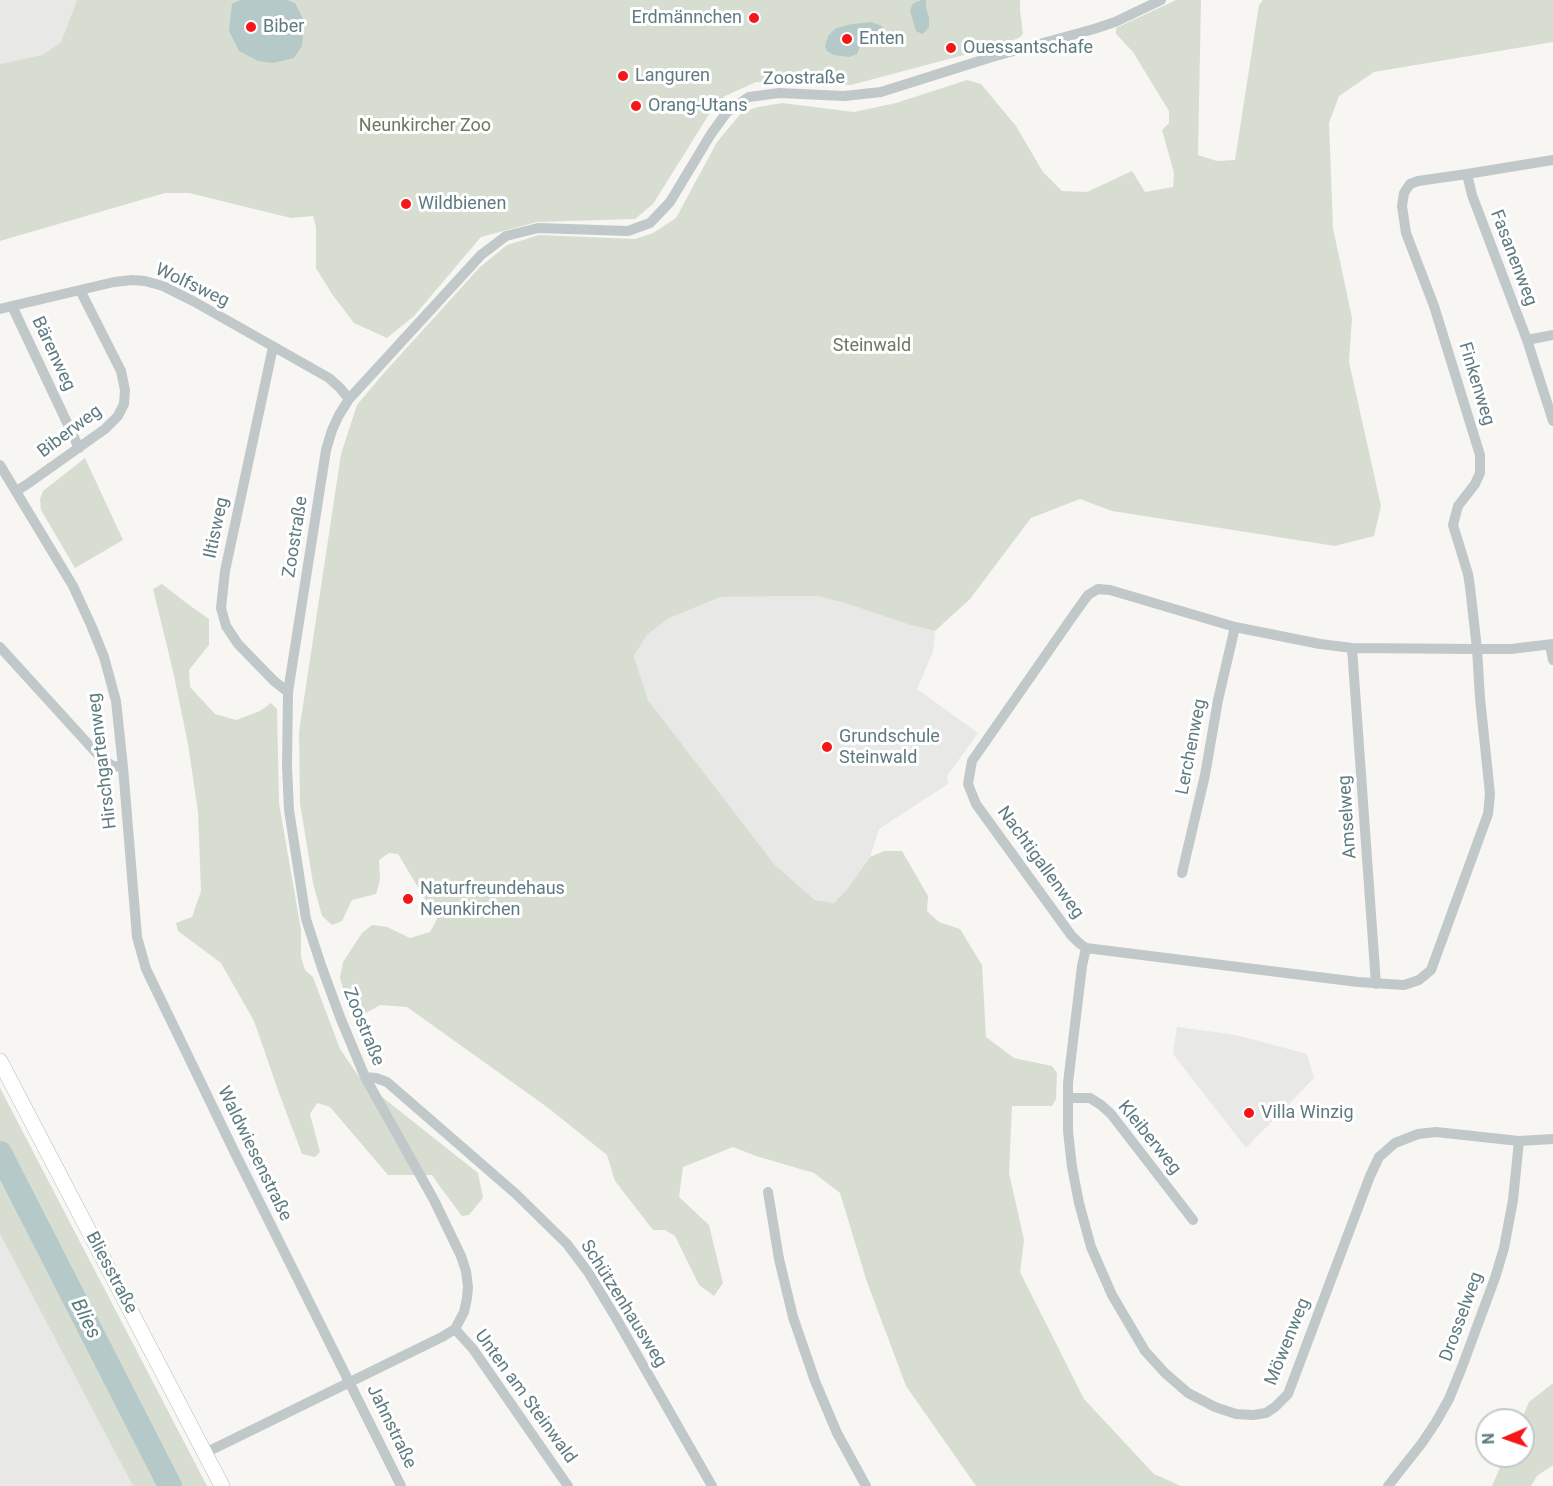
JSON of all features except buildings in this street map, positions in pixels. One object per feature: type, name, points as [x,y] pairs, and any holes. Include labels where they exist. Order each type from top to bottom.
[{"type":"main road","name":"Bliesstraße","points":[[0,1061],[222,1486]]},
{"type":"street","name":"Zoostraße","points":[[455,1329],[464,1312],[467,1298],[468,1287],[465,1271],[434,1200],[365,1077],[336,1006],[306,919],[289,810],[288,692],[326,450],[339,415],[349,399],[481,255],[506,236],[538,228],[628,231],[650,223],[670,202],[727,112],[749,97],[778,93],[844,96],[881,92],[992,57],[1094,30],[1161,0]]},
{"type":"street","points":[[1467,174],[1553,160]]},
{"type":"street","name":"Fasanenweg","points":[[1467,174],[1472,195],[1527,340],[1553,421]]},
{"type":"street","name":"Finkenweg","points":[[1467,174],[1410,184],[1404,193],[1402,206],[1406,233],[1434,306],[1480,454],[1480,473],[1475,484],[1458,506],[1453,525],[1468,574],[1477,650]]},
{"type":"street","name":"Wolfsweg","points":[[0,309],[114,282],[145,281],[163,286],[193,301],[329,378],[349,399]]},
{"type":"street","name":"Biberweg","points":[[16,491],[105,429],[118,416],[123,404],[125,390],[121,371],[80,290]]},
{"type":"street","name":"Bärenweg","points":[[12,306],[79,448]]},
{"type":"street","points":[[1527,340],[1553,335]]},
{"type":"street","name":"Iltisweg","points":[[273,347],[225,571],[221,608],[226,626],[238,644],[288,692]]},
{"type":"street","name":"Hirschgartenweg","points":[[0,465],[73,586],[104,657],[116,701],[137,937]]},
{"type":"street","name":"Nachtigallenweg","points":[[1086,948],[1071,935],[976,804],[968,784],[972,761],[1088,595],[1098,589],[1110,590],[1234,627],[1352,648],[1477,650],[1551,645]]},
{"type":"street","name":"Lerchenweg","points":[[1182,873],[1205,775],[1234,627]]},
{"type":"street","points":[[1551,645],[1553,660]]},
{"type":"street","points":[[0,647],[100,757],[113,766],[123,767]]},
{"type":"street","name":"Amselweg","points":[[1352,648],[1376,984]]},
{"type":"street","points":[[1086,948],[1376,984],[1404,985],[1419,980],[1431,970],[1488,814],[1490,794],[1477,650]]},
{"type":"street","name":"Waldwiesenstraße","points":[[137,937],[146,969],[176,1034],[350,1382]]},
{"type":"street","name":"Möwenweg","points":[[1086,948],[1068,1083],[1068,1131],[1079,1203],[1091,1247],[1112,1295],[1144,1351],[1188,1394],[1215,1407],[1236,1414],[1266,1413],[1288,1394],[1370,1176],[1379,1157],[1395,1143],[1418,1134],[1436,1132],[1519,1141],[1553,1139]]},
{"type":"street","name":"Schützenhausweg","points":[[365,1077],[387,1082],[516,1194],[567,1244],[588,1272],[616,1318],[712,1486]]},
{"type":"street","name":"Kleiberweg","points":[[1068,1098],[1090,1098],[1111,1114],[1193,1220]]},
{"type":"street","name":"Drosselweg","points":[[1388,1486],[1436,1422],[1449,1399],[1466,1357],[1504,1248],[1514,1200],[1519,1141]]},
{"type":"street","points":[[768,1192],[779,1259],[793,1317],[815,1381],[837,1433],[866,1486]]},
{"type":"street","points":[[205,1453],[455,1329]]},
{"type":"street","name":"Unten am Steinwald","points":[[455,1329],[473,1349],[568,1486]]},
{"type":"street","name":"Jahnstraße","points":[[350,1382],[401,1486]]},
{"type":"shaded area","points":[[0,0],[77,0],[61,42],[42,55],[0,64]]},
{"type":"shaded area","points":[[240,0],[287,0],[295,3],[304,21],[302,46],[294,58],[273,63],[258,61],[239,51],[229,31],[232,4]]},
{"type":"shaded area","points":[[926,0],[929,27],[922,34],[916,31],[910,11],[912,5]]},
{"type":"shaded area","name":"Enten","points":[[871,22],[882,26],[883,29],[862,42],[857,54],[849,57],[834,55],[827,51],[825,46],[828,36],[836,28]]},
{"type":"shaded area","name":"Grundschule Steinwald","points":[[818,596],[935,631],[933,652],[917,689],[978,733],[947,776],[948,784],[879,829],[870,857],[834,903],[815,900],[775,865],[648,700],[634,656],[647,635],[669,618],[721,597]]},
{"type":"shaded area","name":"Villa Winzig","points":[[1177,1027],[1236,1035],[1307,1054],[1314,1078],[1246,1148],[1173,1054]]},
{"type":"shaded area","points":[[0,1234],[96,1414],[133,1486],[0,1486]]},
{"type":"green space","name":"Neunkircher Zoo","points":[[77,0],[1021,0],[1023,34],[1019,38],[994,47],[851,85],[756,82],[725,96],[708,116],[653,204],[635,219],[537,222],[481,237],[414,316],[387,338],[354,323],[316,268],[316,227],[313,216],[291,218],[189,193],[165,193],[0,241],[0,64],[42,55],[61,42]]},
{"type":"green space","name":"Steinwald","points":[[1176,0],[1201,0],[1198,155],[1217,161],[1235,160],[1259,5],[1263,0],[1553,0],[1553,42],[1374,72],[1339,96],[1329,123],[1333,228],[1352,318],[1349,362],[1381,506],[1374,536],[1335,546],[1112,511],[1080,499],[1031,518],[970,599],[935,631],[818,596],[721,597],[669,618],[647,635],[634,656],[648,700],[775,865],[815,900],[834,903],[870,857],[884,851],[902,851],[928,896],[927,911],[939,922],[960,929],[982,965],[986,1037],[1014,1058],[1052,1066],[1057,1073],[1056,1099],[1052,1106],[1012,1106],[1009,1173],[1024,1240],[1020,1272],[1084,1399],[1154,1474],[1181,1486],[976,1486],[906,1386],[867,1282],[840,1193],[814,1173],[733,1147],[683,1167],[679,1197],[709,1225],[723,1283],[714,1296],[699,1285],[675,1236],[665,1230],[653,1230],[615,1181],[607,1155],[547,1107],[407,1007],[380,1005],[359,1017],[349,1008],[340,978],[343,962],[362,933],[372,925],[387,927],[410,938],[430,932],[437,919],[398,854],[389,853],[379,860],[380,880],[376,894],[352,900],[342,921],[332,925],[322,916],[313,883],[300,803],[299,732],[341,454],[357,405],[480,267],[507,245],[539,235],[635,239],[653,233],[676,218],[717,142],[742,112],[782,103],[854,112],[896,103],[967,80],[981,84],[1016,126],[1043,172],[1062,191],[1087,192],[1132,171],[1145,192],[1173,187],[1174,173],[1162,130],[1169,123],[1169,111],[1133,52],[1116,34],[1116,28]]},
{"type":"green space","points":[[85,458],[123,540],[75,568],[41,510],[40,499],[43,491]]},
{"type":"green space","points":[[162,584],[209,619],[209,645],[189,670],[190,687],[215,714],[236,720],[260,711],[271,703],[277,709],[279,803],[301,930],[301,957],[305,970],[313,977],[340,1049],[362,1081],[478,1173],[483,1198],[469,1215],[462,1216],[432,1175],[388,1175],[330,1107],[317,1103],[310,1114],[320,1152],[315,1157],[302,1154],[254,1021],[221,963],[178,931],[176,923],[192,917],[201,891],[198,812],[188,744],[153,589]]},
{"type":"green space","points":[[0,1088],[207,1486],[133,1486],[0,1234]]},
{"type":"green space","points":[[1553,1384],[1553,1465],[1537,1476],[1531,1486],[1492,1486],[1500,1468],[1535,1468],[1535,1408],[1526,1408],[1529,1402]]},
{"type":"waterway","name":"Blies","points":[[0,1153],[170,1486]]},
{"type":"place","name":"Erdmännchen","points":[[754,18]]},
{"type":"place","name":"Biber","points":[[251,27]]},
{"type":"place","name":"Enten","points":[[847,39]]},
{"type":"place","name":"Ouessantschafe","points":[[951,48]]},
{"type":"place","name":"Languren","points":[[623,76]]},
{"type":"place","name":"Orang-Utans","points":[[636,106]]},
{"type":"place","name":"Wildbienen","points":[[406,204]]},
{"type":"place","name":"Grundschule Steinwald","points":[[827,747]]},
{"type":"place","name":"Naturfreundehaus Neunkirchen","points":[[408,899]]},
{"type":"place","name":"Villa Winzig","points":[[1249,1113]]}]
